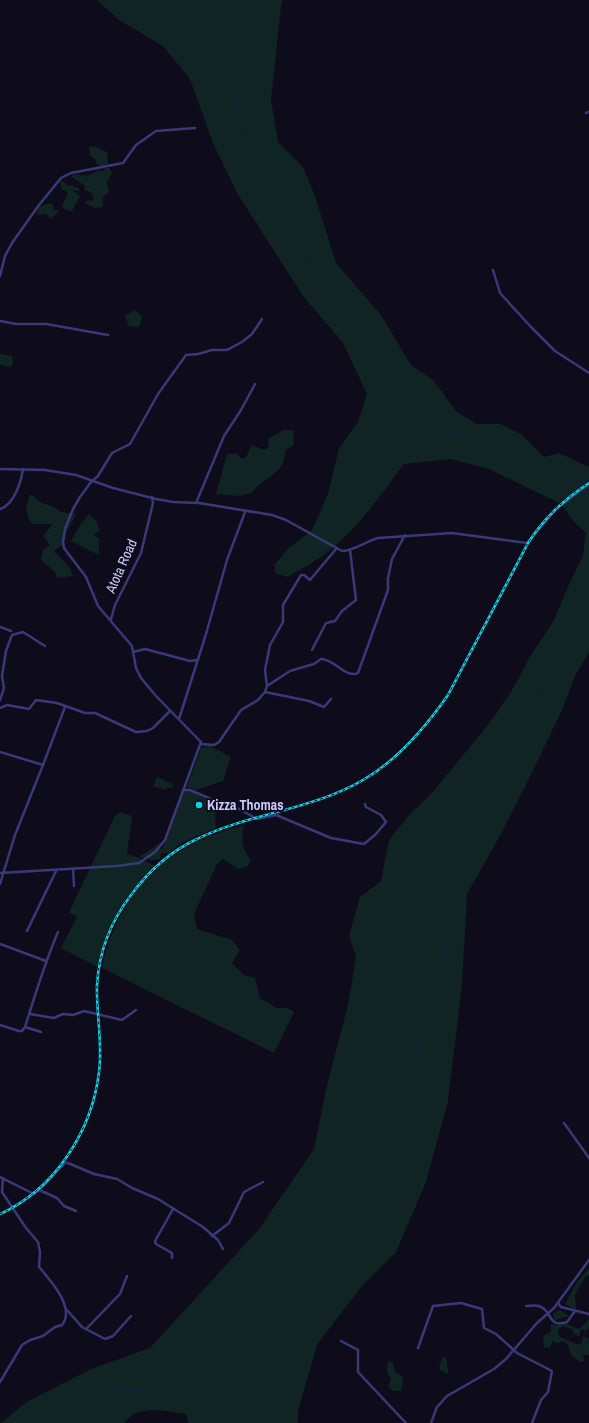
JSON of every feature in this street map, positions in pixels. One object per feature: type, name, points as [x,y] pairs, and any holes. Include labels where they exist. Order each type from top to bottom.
[{"type":"street","points":[[0,276],[5,256],[12,243],[39,205],[61,178],[71,173],[123,163],[136,144],[156,130],[195,128]]},
{"type":"street","points":[[493,270],[500,293],[531,327],[555,351],[589,373]]},
{"type":"street","points":[[262,319],[252,334],[242,342],[226,350],[212,350],[187,355],[158,394],[133,440],[129,445],[120,447],[112,453],[98,476],[91,482],[73,509],[66,529],[64,546],[86,577],[98,606],[128,640],[139,674],[170,711],[180,719],[201,744],[214,745],[219,742],[241,710],[258,700],[265,692],[267,686],[265,670],[270,645],[283,622],[283,608],[288,596],[301,575],[310,580],[336,550]]},
{"type":"street","points":[[0,321],[16,324],[46,324],[108,335]]},
{"type":"street","points":[[196,503],[221,442],[255,384]]},
{"type":"street","points":[[0,469],[45,470],[71,474],[91,482],[134,494],[173,502],[196,503],[272,515],[286,520],[336,550],[342,551],[350,550],[370,540],[389,536],[405,535],[458,533],[527,543],[556,509],[589,484]]},
{"type":"street","points":[[0,509],[6,507],[12,498],[23,469]]},
{"type":"street","name":"Atota Road","points":[[111,620],[115,605],[141,553],[153,503],[152,497]]},
{"type":"street","points":[[180,719],[199,659],[227,560],[245,511]]},
{"type":"street","points":[[267,686],[290,671],[312,665],[321,659],[330,660],[336,667],[352,674],[358,672],[388,590],[388,578],[393,557],[405,535]]},
{"type":"street","points":[[312,650],[326,623],[335,621],[342,610],[356,600],[350,550]]},
{"type":"street","points":[[0,627],[11,631]]},
{"type":"street","points":[[0,700],[4,688],[2,676],[6,651],[12,635],[23,632],[45,646]]},
{"type":"street","points":[[133,652],[145,649],[190,661],[199,659]]},
{"type":"street","points":[[265,692],[309,701],[324,707],[331,699]]},
{"type":"street","points":[[0,708],[8,705],[29,709],[36,700],[52,701],[85,713],[95,713],[136,732],[147,731],[153,728],[170,711]]},
{"type":"street","points":[[0,884],[1,873],[65,706]]},
{"type":"street","points":[[1,873],[130,864],[147,859],[158,850],[165,840],[201,744]]},
{"type":"street","points":[[0,752],[43,765]]},
{"type":"street","points":[[183,790],[190,790],[211,799],[232,805],[257,819],[276,815],[311,831],[334,839],[364,844],[376,834],[386,822],[384,817],[366,807],[365,804]]},
{"type":"street","points":[[73,869],[74,886]]},
{"type":"street","points":[[27,931],[56,870]]},
{"type":"street","points":[[0,1025],[19,1031],[22,1031],[25,1027],[46,961],[58,932]]},
{"type":"street","points":[[0,944],[46,961]]},
{"type":"street","points":[[30,1014],[51,1018],[62,1014],[73,1015],[84,1011],[122,1020],[136,1010]]},
{"type":"street","points":[[25,1027],[41,1032]]},
{"type":"street","points":[[564,1123],[589,1158]]},
{"type":"street","points":[[131,1316],[120,1329],[108,1339],[102,1338],[82,1328],[66,1310],[58,1291],[39,1267],[40,1252],[38,1242],[26,1228],[2,1192],[2,1177],[34,1194],[66,1163],[94,1174],[117,1179],[132,1188],[158,1199],[202,1227],[212,1236],[223,1250]]},
{"type":"street","points":[[212,1236],[229,1223],[244,1192],[263,1182]]},
{"type":"street","points":[[39,1190],[57,1198],[64,1206],[76,1211]]},
{"type":"street","points":[[172,1258],[172,1253],[156,1244],[155,1241],[173,1209]]},
{"type":"street","points":[[430,1423],[437,1407],[447,1396],[494,1368],[513,1350],[537,1323],[558,1303],[589,1260]]},
{"type":"street","points":[[86,1329],[120,1294],[127,1276]]},
{"type":"street","points":[[418,1348],[434,1306],[461,1303],[482,1309],[484,1328],[492,1331],[513,1350],[552,1371],[548,1392],[541,1400],[532,1423]]},
{"type":"street","points":[[558,1303],[561,1307],[589,1314]]},
{"type":"street","points":[[526,1306],[538,1305],[546,1310],[553,1322],[562,1323],[571,1318],[575,1311]]},
{"type":"street","points":[[0,1382],[19,1348],[30,1340],[43,1336],[55,1327],[62,1325],[66,1317],[66,1310]]},
{"type":"street","points":[[341,1341],[358,1350],[358,1372],[406,1423]]},
{"type":"green space","points":[[97,0],[283,0],[281,6],[271,100],[278,142],[303,167],[315,196],[336,263],[381,315],[411,365],[433,380],[457,412],[477,424],[501,424],[521,434],[544,457],[559,453],[589,467],[589,480],[559,503],[489,469],[451,459],[404,464],[362,518],[334,547],[287,577],[275,573],[275,564],[289,548],[312,530],[328,494],[339,448],[358,422],[367,394],[343,343],[303,296],[237,193],[213,143],[190,79],[163,46],[119,20]]},
{"type":"green space","points":[[94,146],[107,152],[108,164],[101,166],[96,163],[96,160],[90,155],[89,147]]},
{"type":"green space","points":[[106,168],[109,168],[112,173],[107,182],[109,192],[102,198],[103,207],[95,208],[85,203],[88,200],[92,201],[94,199],[91,192],[85,190],[84,185],[72,177],[73,174],[89,175],[95,173],[97,170],[103,171]]},
{"type":"green space","points":[[63,181],[67,186],[70,185],[80,189],[78,191],[73,191],[80,196],[72,211],[66,210],[62,206],[68,194],[66,190],[62,190],[60,182]]},
{"type":"green space","points":[[50,203],[53,204],[54,210],[58,210],[58,212],[51,219],[46,214],[37,215],[38,207]]},
{"type":"green space","points":[[135,310],[142,317],[139,327],[129,326],[125,316]]},
{"type":"green space","points":[[0,354],[12,356],[13,364],[10,367],[0,365]]},
{"type":"green space","points":[[283,430],[293,430],[294,445],[286,450],[283,463],[277,471],[259,485],[252,493],[239,496],[216,494],[227,454],[236,453],[242,459],[246,457],[252,445],[264,450],[269,447],[268,439]]},
{"type":"green space","points":[[589,485],[589,652],[575,676],[562,710],[525,787],[467,894],[462,985],[448,1101],[426,1182],[396,1252],[361,1287],[317,1345],[298,1411],[298,1423],[188,1423],[186,1414],[152,1410],[136,1413],[124,1423],[1,1423],[25,1403],[91,1369],[150,1348],[259,1229],[314,1149],[327,1085],[348,1005],[356,957],[349,935],[360,897],[381,881],[389,840],[409,815],[432,793],[487,726],[511,692],[531,655],[554,620],[583,556],[586,533],[573,521],[562,505]]},
{"type":"green space","points":[[30,495],[33,495],[36,499],[58,509],[61,512],[76,514],[66,533],[64,544],[54,551],[70,568],[73,576],[57,578],[55,572],[41,560],[43,550],[50,545],[43,536],[53,524],[32,524],[26,510]]},
{"type":"green space","points":[[89,514],[96,521],[100,530],[94,535],[99,539],[99,555],[71,541]]},
{"type":"green space","points":[[210,746],[231,757],[223,781],[197,790],[187,787],[201,748]]},
{"type":"green space","points":[[157,777],[172,784],[174,787],[167,788],[165,790],[153,786]]},
{"type":"green space","points":[[182,791],[190,791],[219,805],[215,815],[216,828],[181,843],[170,852],[161,854],[160,859],[151,860],[139,857],[160,843],[161,851],[167,839]]},
{"type":"green space","points":[[120,812],[132,816],[127,853],[154,865],[133,889],[118,912],[106,936],[98,967],[61,948],[77,917],[69,912],[115,816]]},
{"type":"green space","points":[[243,826],[243,844],[245,852],[251,860],[248,866],[238,869],[223,859],[217,864],[194,914],[197,929],[232,940],[240,950],[232,963],[244,975],[255,978],[260,998],[277,1008],[288,1008],[294,1012],[274,1053],[102,968],[110,941],[120,917],[134,895],[150,875],[170,859],[192,845],[216,834]]},
{"type":"green space","points":[[589,1268],[589,1276],[585,1277],[575,1295],[576,1310],[565,1304],[577,1282]]},
{"type":"green space","points":[[560,1310],[569,1316],[555,1320],[553,1314]]},
{"type":"green space","points":[[589,1316],[589,1327],[585,1332],[584,1330],[581,1330],[579,1336],[575,1335],[572,1329],[562,1326],[558,1330],[559,1336],[578,1345],[582,1342],[583,1336],[589,1339],[589,1355],[583,1355],[584,1361],[580,1362],[572,1356],[567,1344],[563,1341],[557,1343],[552,1341],[550,1348],[544,1347],[543,1336],[551,1332],[551,1324],[555,1325],[565,1323],[579,1329],[588,1321]]},
{"type":"green space","points":[[443,1356],[447,1360],[447,1367],[449,1371],[447,1374],[439,1368]]},
{"type":"green space","points":[[388,1361],[393,1363],[394,1371],[403,1377],[401,1391],[394,1391],[388,1387],[391,1379],[387,1372]]},
{"type":"waterway","points":[[142,0],[202,32],[231,66],[241,124],[258,168],[289,215],[309,262],[335,301],[369,334],[385,373],[407,410],[436,429],[474,439],[507,453],[538,469],[581,484]]},
{"type":"waterway","points":[[231,65],[246,20],[255,0]]},
{"type":"waterway","points":[[331,526],[354,483],[378,445],[407,410]]},
{"type":"waterway","points":[[585,490],[589,496]]},
{"type":"waterway","points":[[50,1423],[95,1392],[141,1390],[180,1366],[238,1304],[286,1243],[299,1235],[347,1223],[367,1198],[374,1186],[379,1157],[390,1124],[401,1103],[408,1079],[408,1071],[416,1053],[417,1041],[421,1026],[434,1007],[442,990],[437,981],[436,975],[447,963],[434,867],[510,747],[589,602]]},
{"type":"waterway","points":[[181,1367],[224,1403],[242,1423]]},
{"type":"railway","points":[[0,1214],[20,1203],[38,1190],[54,1174],[68,1156],[88,1116],[95,1094],[100,1061],[97,996],[100,961],[112,926],[124,905],[138,886],[152,870],[169,856],[197,839],[238,823],[323,798],[363,780],[388,763],[420,731],[448,695],[534,534],[555,510],[589,483]]},
{"type":"place","name":"Kizza Thomas","points":[[199,805]]}]
